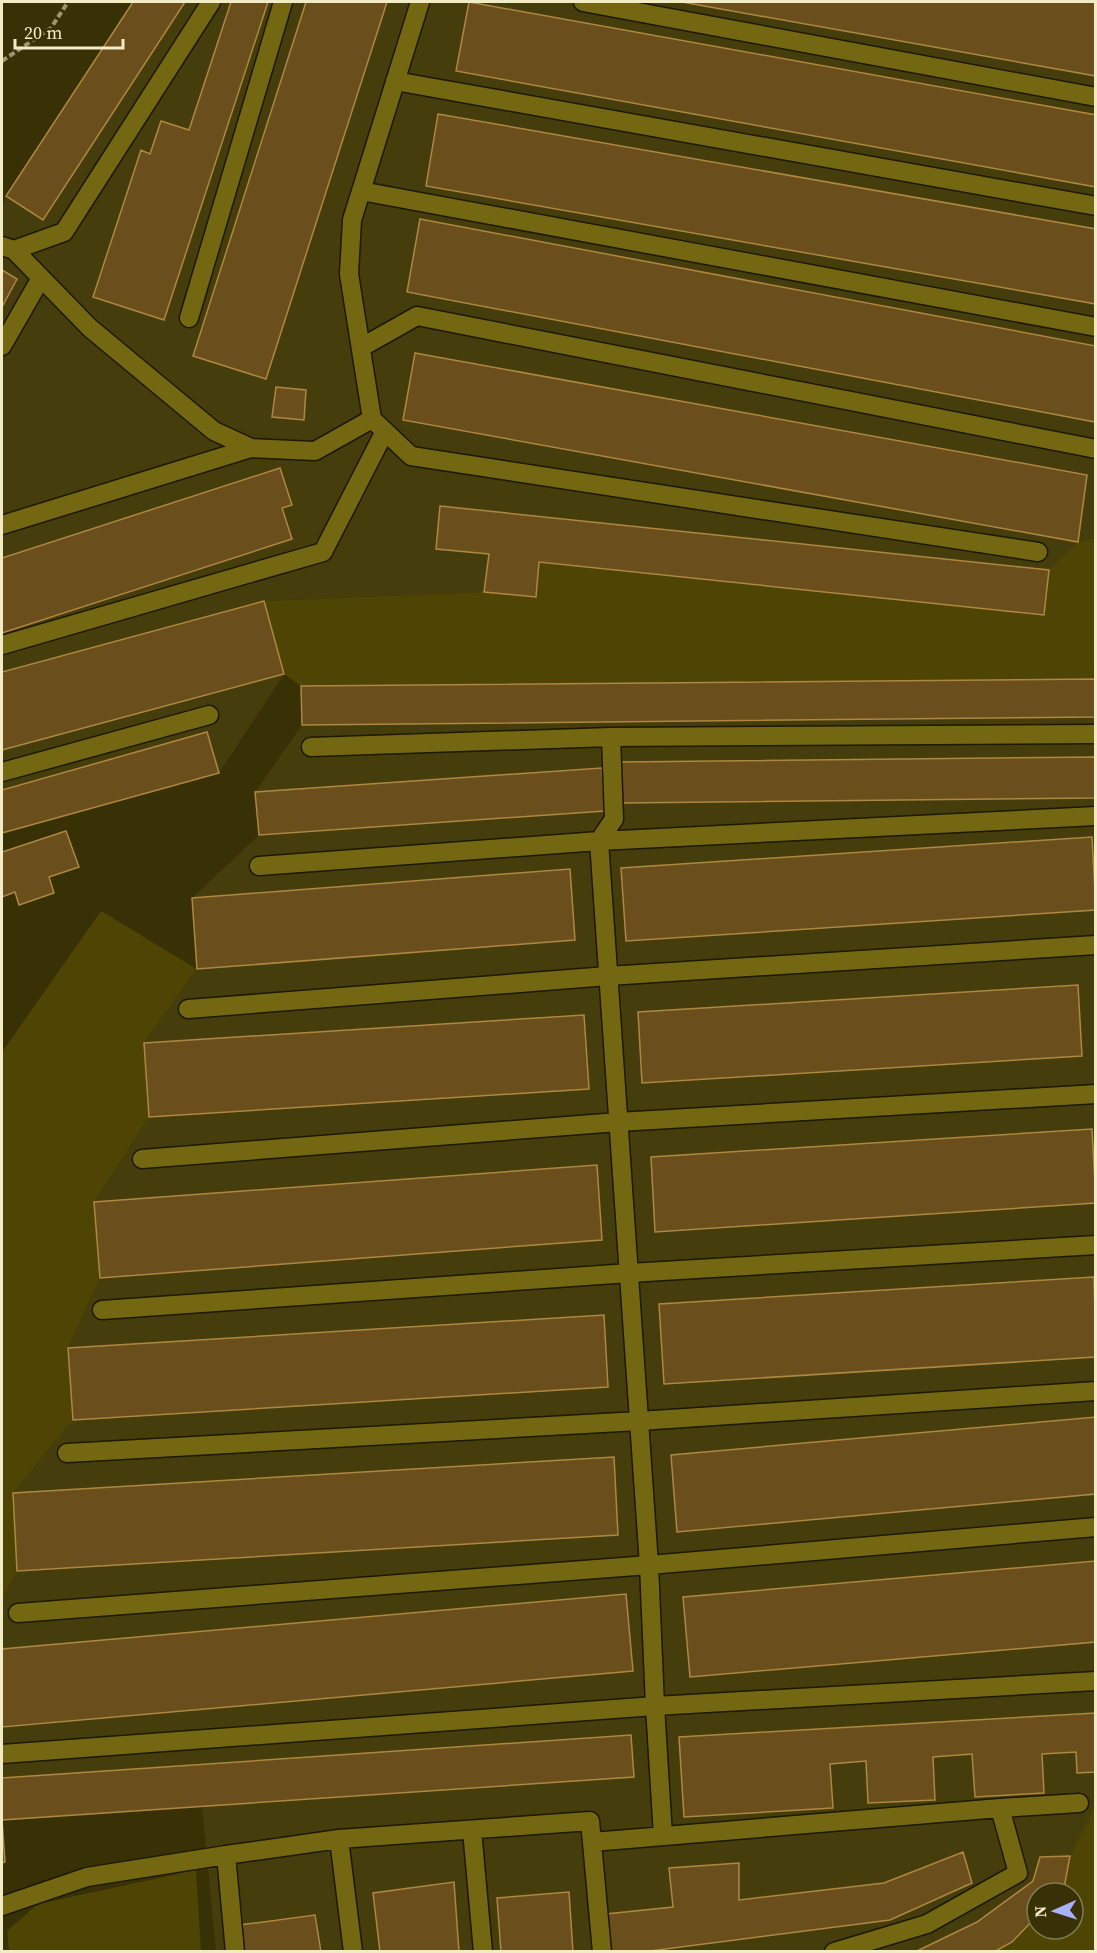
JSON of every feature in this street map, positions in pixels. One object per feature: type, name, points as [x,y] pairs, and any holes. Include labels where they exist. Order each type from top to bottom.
[{"type":"lane","points":[[8,248],[64,232],[211,2]]},
{"type":"lane","points":[[189,318],[283,2]]},
{"type":"lane","points":[[420,2],[352,220],[349,274],[378,425],[411,456],[1038,552]]},
{"type":"lane","points":[[583,2],[1095,97]]},
{"type":"lane","points":[[395,81],[1095,206]]},
{"type":"lane","points":[[361,191],[1095,327]]},
{"type":"lane","points":[[8,248],[90,328],[214,431],[251,448]]},
{"type":"lane","points":[[2,346],[41,278]]},
{"type":"lane","points":[[362,347],[417,316],[1095,450]]},
{"type":"lane","points":[[2,525],[251,448],[315,451],[378,425]]},
{"type":"lane","points":[[2,645],[322,552],[378,425]]},
{"type":"lane","points":[[2,772],[209,715]]},
{"type":"lane","points":[[311,747],[611,737],[1095,734]]},
{"type":"lane","points":[[611,737],[614,819],[599,841],[649,1565],[663,1836]]},
{"type":"lane","points":[[259,866],[599,841],[1095,816]]},
{"type":"lane","points":[[188,1009],[608,976],[1095,945]]},
{"type":"lane","points":[[142,1159],[618,1122],[1095,1094]]},
{"type":"lane","points":[[102,1310],[629,1273],[1095,1245]]},
{"type":"lane","points":[[67,1453],[639,1421],[1095,1391]]},
{"type":"lane","points":[[18,1612],[649,1565],[1095,1527]]},
{"type":"lane","points":[[2,1754],[656,1706],[1095,1681]]},
{"type":"lane","points":[[592,1842],[1079,1803]]},
{"type":"lane","points":[[834,1952],[927,1924],[1018,1873],[1000,1808]]},
{"type":"lane","points":[[2,1906],[87,1877],[226,1855],[339,1839],[590,1821],[602,1952]]},
{"type":"lane","points":[[472,1830],[483,1952]]},
{"type":"lane","points":[[339,1839],[353,1952]]},
{"type":"lane","points":[[226,1855],[235,1952]]},
{"type":"path","points":[[2,61],[6,56],[51,28],[68,2]]},
{"type":"shaded area","points":[[133,2],[1095,2],[1095,538],[1078,542],[1044,615],[540,562],[536,597],[484,592],[264,601],[284,674],[219,773],[2,833],[2,209],[6,196]]},
{"type":"shaded area","points":[[1095,538],[1095,679],[301,686],[284,674],[264,601],[484,592],[535,597],[539,562],[1044,615],[1049,570],[1078,542]]},
{"type":"shaded area","points":[[1095,679],[1096,1806],[1070,1856],[1065,1881],[1025,1881],[1025,1909],[994,1951],[216,1952],[202,1806],[2,1820],[2,1599],[17,1571],[13,1493],[73,1420],[68,1348],[100,1278],[94,1202],[149,1117],[144,1043],[197,969],[192,898],[259,835],[255,792],[302,725],[301,686]]},
{"type":"shaded area","points":[[101,911],[197,969],[144,1043],[149,1117],[94,1202],[100,1278],[68,1348],[73,1420],[13,1493],[17,1571],[2,1599],[2,1052]]},
{"type":"shaded area","points":[[1095,1806],[1095,1951],[994,1952],[1025,1926],[1025,1941],[1085,1941],[1085,1881],[1065,1881],[1070,1856]]},
{"type":"shaded area","points":[[2,1820],[5,1862],[2,1863]]},
{"type":"shaded area","points":[[196,1870],[201,1951],[9,1951],[7,1931],[38,1904]]},
{"type":"building","points":[[133,2],[185,2],[43,220],[6,196]]},
{"type":"building","points":[[231,2],[268,2],[164,320],[93,297],[141,150],[150,154],[161,121],[189,130]]},
{"type":"building","points":[[306,2],[387,2],[266,379],[193,356]]},
{"type":"building","points":[[469,2],[1096,115],[1096,187],[456,71]]},
{"type":"building","points":[[682,2],[1096,2],[1096,76]]},
{"type":"building","points":[[438,114],[1096,229],[1096,304],[426,186]]},
{"type":"building","points":[[420,219],[1096,346],[1095,422],[407,292]]},
{"type":"building","points":[[2,270],[17,279],[2,307]]},
{"type":"building","points":[[415,353],[1087,475],[1078,542],[403,420]]},
{"type":"building","points":[[276,387],[306,390],[304,420],[272,417]]},
{"type":"building","points":[[280,468],[292,505],[282,508],[292,539],[2,633],[2,558]]},
{"type":"building","points":[[440,506],[1049,570],[1044,615],[539,562],[536,597],[484,592],[489,554],[436,549]]},
{"type":"building","points":[[264,601],[284,674],[2,750],[2,672]]},
{"type":"building","points":[[1096,679],[1096,717],[302,725],[301,686]]},
{"type":"building","points":[[207,732],[219,773],[2,833],[2,790]]},
{"type":"building","points":[[1096,757],[1096,798],[621,803],[620,762]]},
{"type":"building","points":[[602,768],[605,811],[259,835],[255,792]]},
{"type":"building","points":[[66,831],[79,867],[49,877],[54,893],[19,905],[15,892],[2,897],[2,852]]},
{"type":"building","points":[[1092,837],[1096,910],[626,941],[621,868]]},
{"type":"building","points":[[570,869],[575,940],[197,969],[192,898]]},
{"type":"building","points":[[1078,985],[1082,1056],[642,1083],[638,1012]]},
{"type":"building","points":[[584,1015],[589,1089],[149,1117],[144,1043]]},
{"type":"building","points":[[1092,1129],[1096,1203],[655,1232],[651,1157]]},
{"type":"building","points":[[597,1165],[602,1240],[100,1278],[94,1202]]},
{"type":"building","points":[[1094,1277],[1096,1357],[664,1384],[659,1304]]},
{"type":"building","points":[[604,1315],[608,1387],[73,1420],[68,1348]]},
{"type":"building","points":[[1096,1417],[1096,1494],[677,1532],[671,1455]]},
{"type":"building","points":[[614,1457],[618,1535],[17,1571],[13,1493]]},
{"type":"building","points":[[1096,1561],[1096,1642],[690,1677],[683,1597]]},
{"type":"building","points":[[626,1594],[633,1671],[2,1727],[2,1649]]},
{"type":"building","points":[[1096,1713],[1096,1772],[1077,1773],[1076,1752],[1042,1754],[1044,1793],[975,1797],[972,1754],[933,1757],[935,1800],[868,1803],[866,1761],[830,1764],[833,1808],[684,1817],[679,1737]]},
{"type":"building","points":[[631,1735],[634,1777],[2,1820],[2,1778]]},
{"type":"building","points":[[2,1820],[5,1862],[2,1863]]},
{"type":"building","points":[[963,1852],[972,1883],[890,1920],[642,1952],[609,1952],[606,1914],[673,1907],[669,1868],[739,1863],[739,1900],[884,1883]]},
{"type":"building","points":[[1070,1856],[1065,1881],[1033,1881],[1040,1857]]},
{"type":"building","points":[[454,1882],[459,1952],[380,1952],[373,1893]]},
{"type":"building","points":[[1025,1887],[1025,1928],[1012,1942],[994,1952],[915,1952],[977,1922]]},
{"type":"building","points":[[569,1892],[573,1952],[501,1952],[497,1898]]},
{"type":"building","points":[[315,1915],[321,1952],[244,1952],[240,1925]]}]
